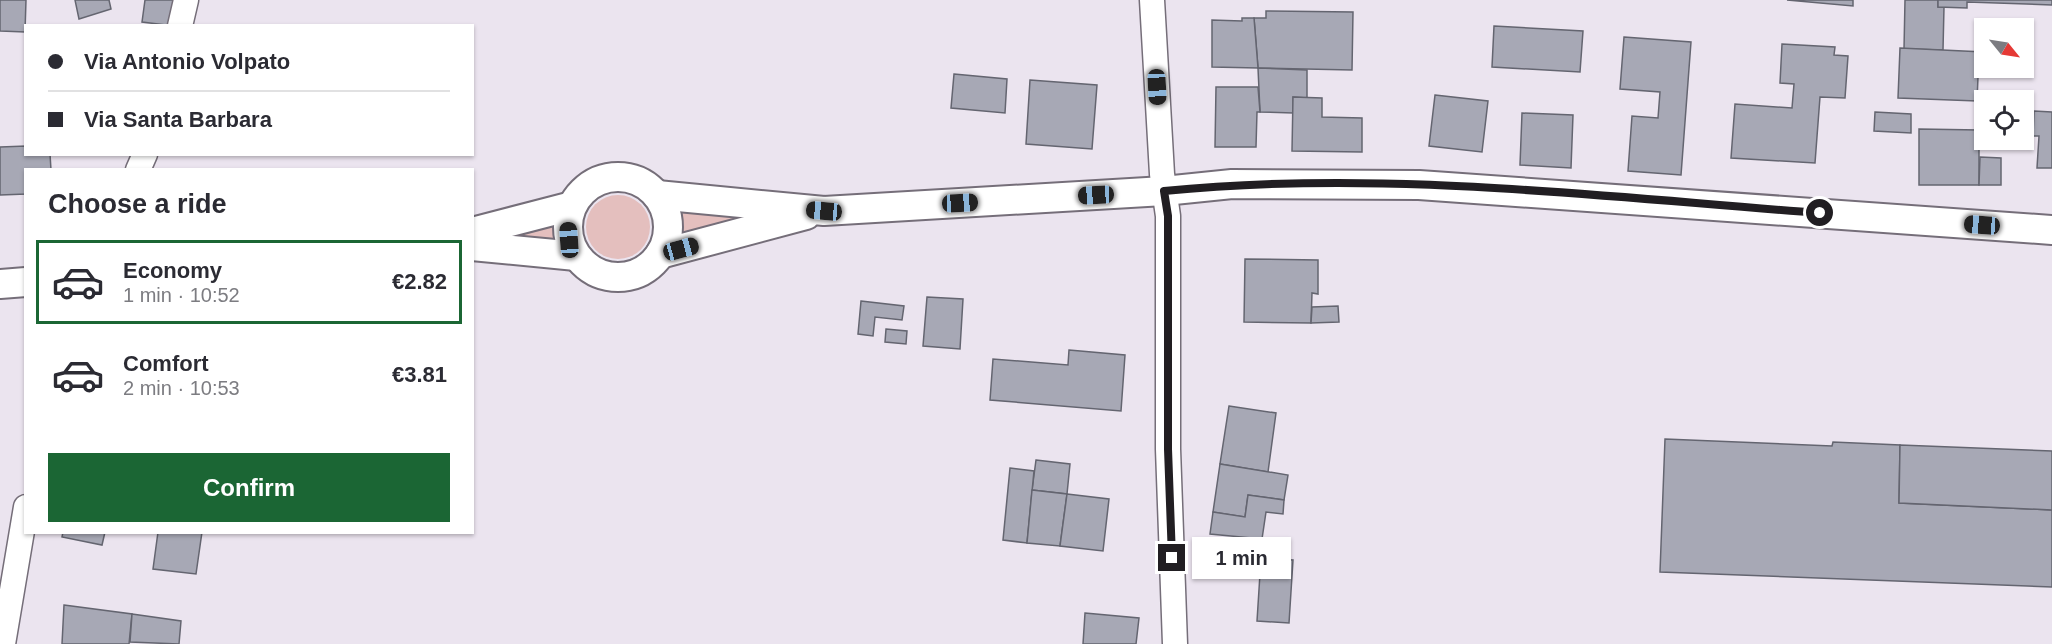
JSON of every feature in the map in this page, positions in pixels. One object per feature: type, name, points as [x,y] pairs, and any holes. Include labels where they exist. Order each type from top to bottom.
[{"type":"street","points":[[180,24],[186,0]]},
{"type":"street","points":[[1152,0],[1164,191],[1168,216],[1168,449],[1175,644]]},
{"type":"street","points":[[612,177],[636,181],[657,195],[665,209],[668,224],[666,240],[660,254],[646,268],[629,276],[609,277],[591,270],[576,256],[569,240],[568,223],[572,206],[582,192],[595,182],[612,177]]},
{"type":"street","points":[[657,195],[824,211],[1164,191],[1232,184],[1419,184],[2052,230]]},
{"type":"street","points":[[474,231],[572,206]]},
{"type":"street","points":[[660,254],[824,211]]},
{"type":"street","points":[[474,246],[576,256]]},
{"type":"street","points":[[0,284],[24,282]]},
{"type":"street","points":[[3,644],[24,519]]},
{"type":"shaded area","points":[[612,195],[624,195],[641,204],[648,215],[650,227],[648,239],[641,250],[624,259],[612,259],[600,254],[591,245],[586,233],[586,221],[591,209],[600,200]]},
{"type":"shaded area","points":[[680,208],[753,216],[683,235]]},
{"type":"shaded area","points":[[553,218],[555,246],[483,239]]},
{"type":"building","points":[[0,0],[26,0],[24,32],[0,31]]},
{"type":"building","points":[[75,0],[109,0],[111,9],[79,19]]},
{"type":"building","points":[[145,0],[178,0],[174,24],[142,22]]},
{"type":"building","points":[[1787,0],[1853,0],[1853,6]]},
{"type":"building","points":[[1905,0],[1938,0],[1938,7],[1944,7],[1943,50],[1904,49]]},
{"type":"building","points":[[1938,0],[2052,0],[2052,5],[1967,2],[1967,8],[1938,7]]},
{"type":"building","points":[[1266,11],[1353,12],[1352,70],[1258,68],[1254,18],[1266,18]]},
{"type":"building","points":[[1242,18],[1254,18],[1258,68],[1212,67],[1212,20],[1242,21]]},
{"type":"building","points":[[1494,26],[1583,31],[1580,72],[1492,67]]},
{"type":"building","points":[[1624,37],[1691,42],[1681,175],[1628,171],[1632,116],[1658,118],[1660,92],[1620,89]]},
{"type":"building","points":[[1782,44],[1835,47],[1834,55],[1848,56],[1845,98],[1820,97],[1815,163],[1731,158],[1735,104],[1792,108],[1794,84],[1780,83]]},
{"type":"building","points":[[1900,48],[1974,52],[1974,78],[1978,78],[1977,90],[1974,90],[1974,101],[1898,98]]},
{"type":"building","points":[[1258,68],[1307,70],[1307,98],[1293,97],[1293,113],[1260,112]]},
{"type":"building","points":[[954,74],[1007,79],[1005,113],[951,108]]},
{"type":"building","points":[[1030,80],[1097,85],[1092,149],[1026,144]]},
{"type":"building","points":[[1216,87],[1258,87],[1260,112],[1257,112],[1256,147],[1215,147]]},
{"type":"building","points":[[1435,95],[1488,101],[1482,152],[1429,146]]},
{"type":"building","points":[[1293,97],[1322,98],[1322,117],[1362,118],[1362,152],[1292,151]]},
{"type":"building","points":[[2034,111],[2052,112],[2052,168],[2037,168],[2039,136],[2034,136]]},
{"type":"building","points":[[1875,112],[1911,114],[1911,133],[1874,131]]},
{"type":"building","points":[[1522,113],[1573,115],[1571,168],[1520,165]]},
{"type":"building","points":[[1919,129],[1974,130],[1974,150],[1979,150],[1979,185],[1919,185]]},
{"type":"building","points":[[24,146],[24,156],[50,156],[51,168],[24,168],[24,194],[0,195],[0,147]]},
{"type":"building","points":[[1980,157],[2001,158],[2001,185],[1979,185]]},
{"type":"building","points":[[1245,259],[1318,260],[1318,294],[1312,293],[1311,323],[1244,322]]},
{"type":"building","points":[[927,297],[963,299],[960,349],[923,346]]},
{"type":"building","points":[[861,301],[904,306],[902,320],[875,317],[873,336],[858,334]]},
{"type":"building","points":[[1338,306],[1339,322],[1311,323],[1312,307]]},
{"type":"building","points":[[886,329],[907,331],[906,344],[885,342]]},
{"type":"building","points":[[1069,350],[1125,355],[1121,411],[990,400],[993,359],[1068,365]]},
{"type":"building","points":[[1229,406],[1276,413],[1268,472],[1220,464]]},
{"type":"building","points":[[1665,439],[1832,446],[1833,442],[1900,445],[1899,503],[2052,510],[2052,587],[1660,572]]},
{"type":"building","points":[[1900,445],[2052,451],[2052,510],[1899,503]]},
{"type":"building","points":[[1036,460],[1070,464],[1067,494],[1032,490]]},
{"type":"building","points":[[1220,464],[1288,475],[1284,500],[1248,495],[1245,517],[1213,512]]},
{"type":"building","points":[[1010,468],[1034,471],[1027,543],[1003,540]]},
{"type":"building","points":[[1032,490],[1067,494],[1060,546],[1027,543]]},
{"type":"building","points":[[1067,494],[1109,499],[1103,551],[1060,546]]},
{"type":"building","points":[[1248,495],[1284,500],[1283,514],[1266,512],[1262,539],[1210,534],[1213,512],[1245,517]]},
{"type":"building","points":[[63,534],[105,534],[102,545],[62,537]]},
{"type":"building","points":[[158,534],[202,534],[196,574],[153,569]]},
{"type":"building","points":[[1261,558],[1293,560],[1289,623],[1257,621]]},
{"type":"building","points":[[64,605],[132,614],[129,644],[62,644]]},
{"type":"building","points":[[1085,613],[1139,618],[1136,644],[1083,644]]},
{"type":"building","points":[[132,614],[181,621],[179,644],[130,642]]},
{"type":"route","points":[[1172,558],[1168,449],[1168,216],[1164,191],[1232,184],[1419,184],[1820,213]]}]
